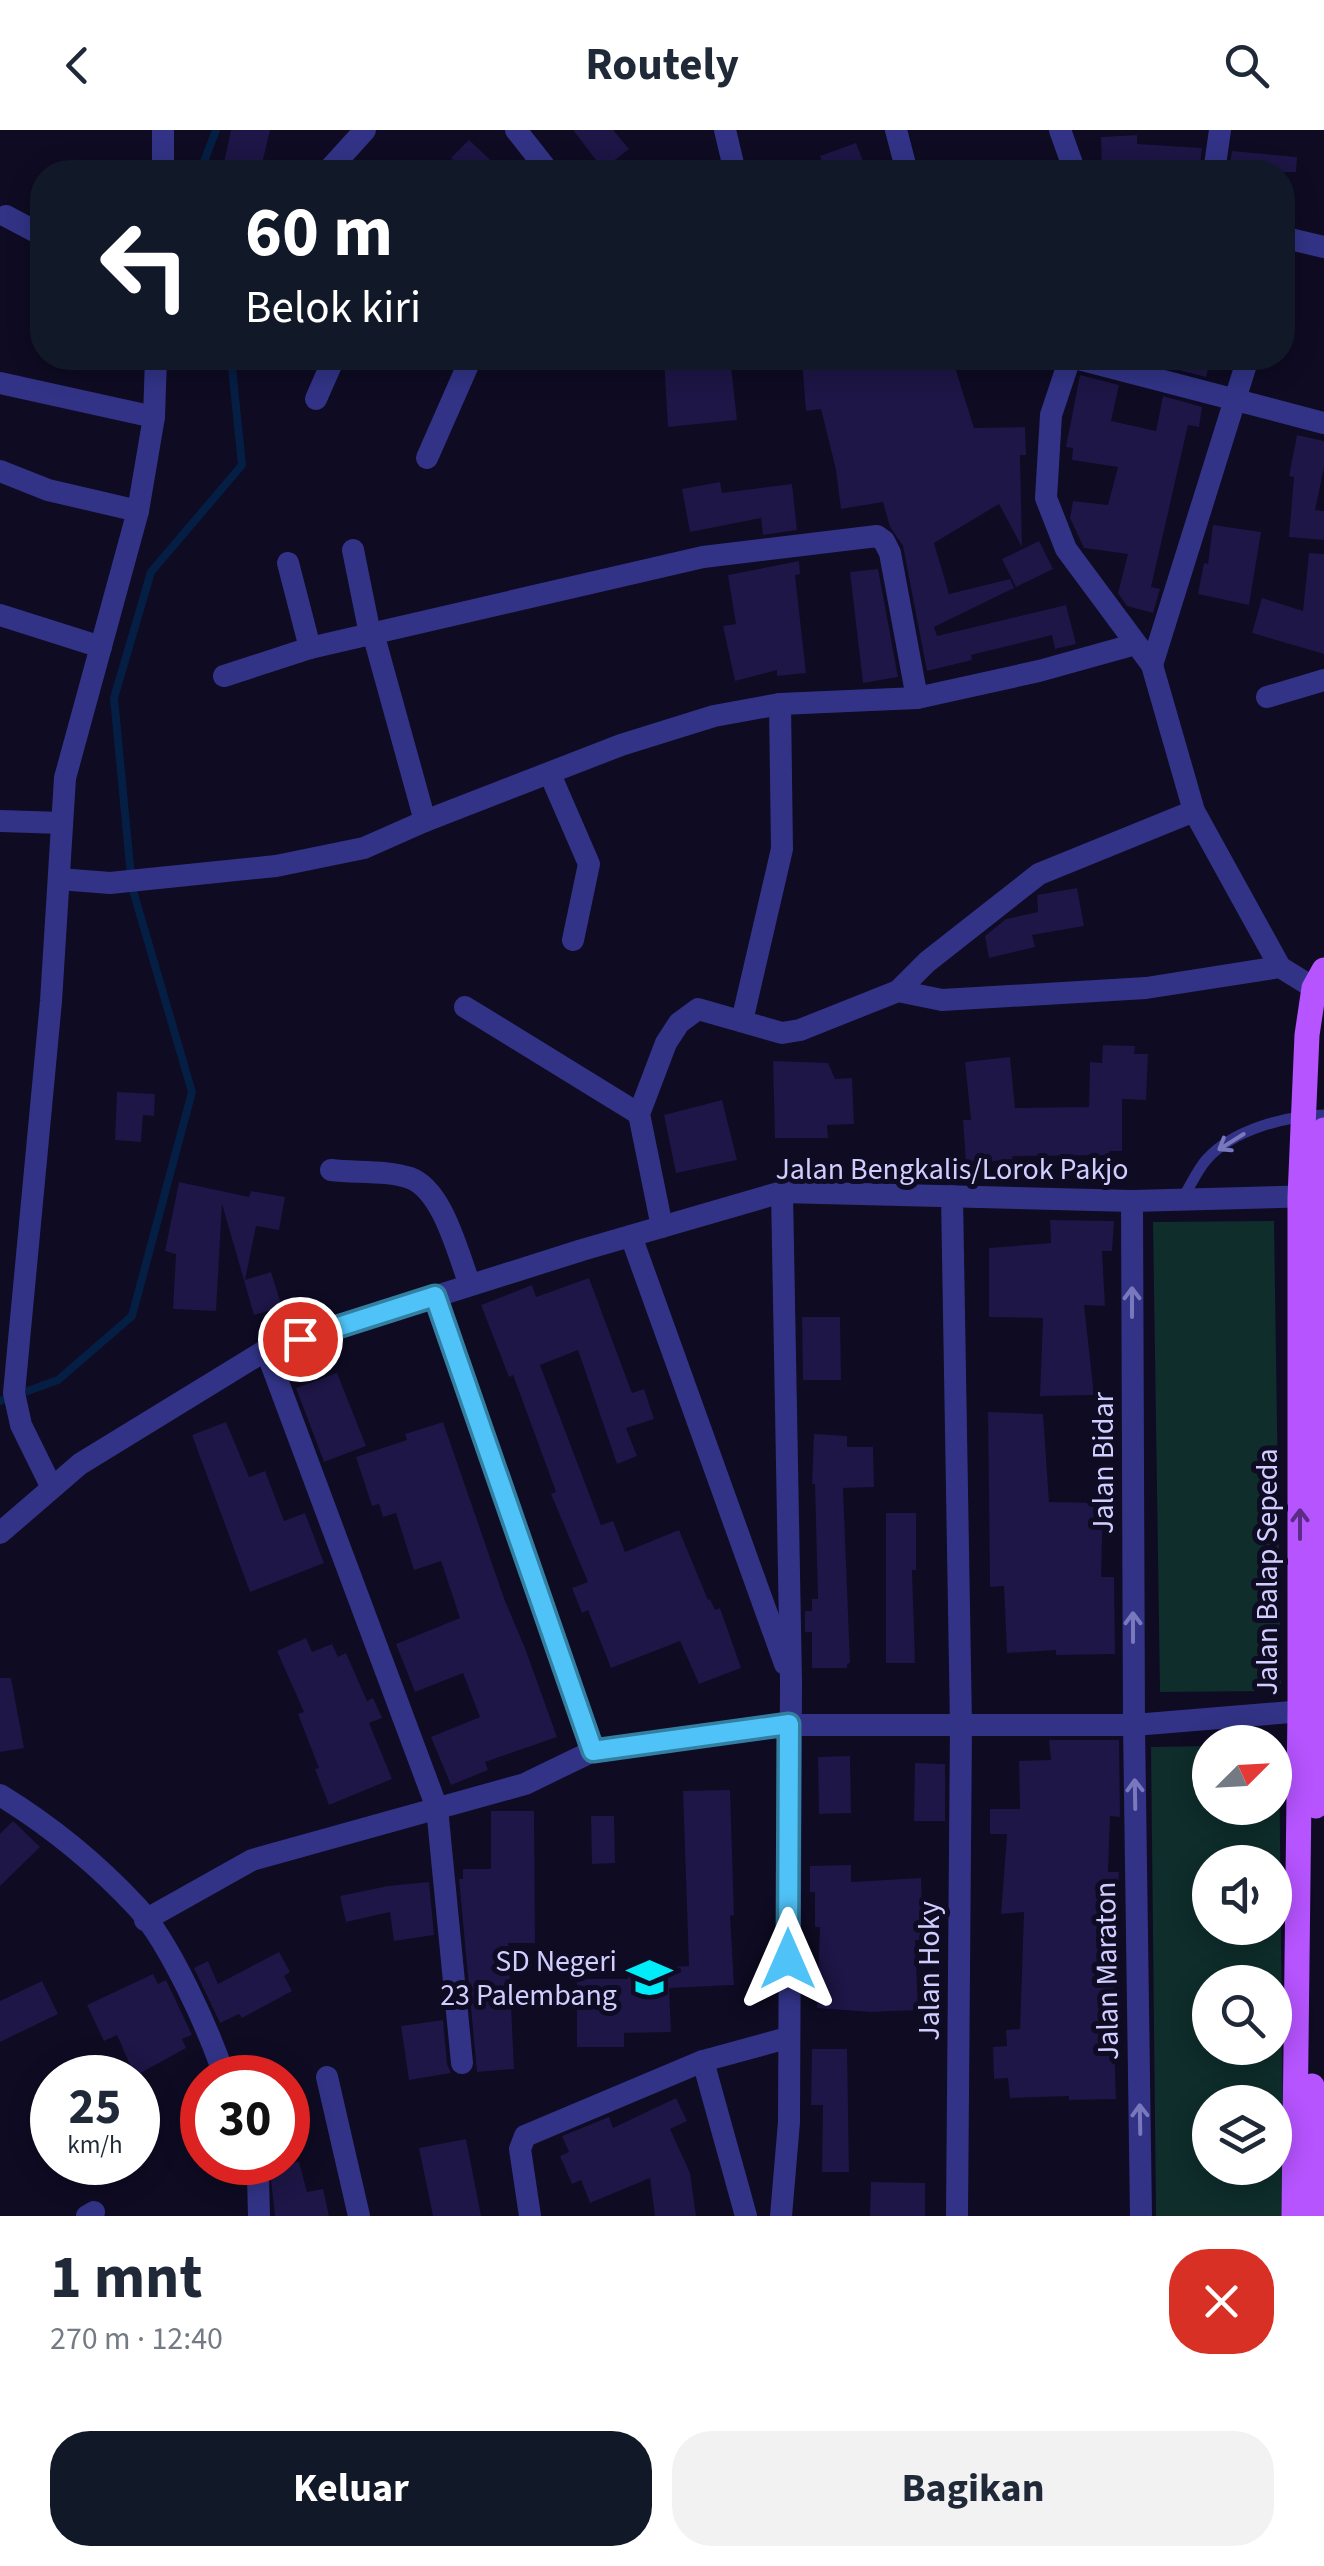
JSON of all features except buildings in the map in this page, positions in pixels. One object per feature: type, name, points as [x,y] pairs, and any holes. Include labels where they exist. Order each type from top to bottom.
[{"type":"main road","name":"Jalan Balap Sepeda","points":[[1314,2216],[1312,1197],[1317,1120],[1307,1035],[1320,986]]},
{"type":"main road","name":"Jalan Balap Sepeda","points":[[1294,2216],[1314,1710]]},
{"type":"street","points":[[163,130],[163,160]]},
{"type":"street","points":[[338,160],[365,130]]},
{"type":"street","points":[[516,130],[540,160]]},
{"type":"street","points":[[724,130],[732,160]]},
{"type":"street","points":[[896,130],[904,160]]},
{"type":"street","points":[[1060,130],[1071,160]]},
{"type":"street","points":[[1216,160],[1220,130]]},
{"type":"street","points":[[6,216],[30,229]]},
{"type":"street","points":[[1295,246],[1324,247]]},
{"type":"street","points":[[52,1488],[21,1425],[14,1393],[51,1002],[65,778],[138,511],[154,416],[156,370]]},
{"type":"street","points":[[316,400],[329,370]]},
{"type":"street","points":[[427,458],[466,370]]},
{"type":"street","points":[[1068,370],[1051,415],[1046,498],[1066,549],[1152,665],[1194,811],[1280,967]]},
{"type":"street","points":[[1117,370],[1324,422]]},
{"type":"street","points":[[1152,665],[1244,370]]},
{"type":"street","points":[[0,383],[154,416]]},
{"type":"street","points":[[0,472],[48,490],[138,511]]},
{"type":"street","points":[[224,676],[310,648],[703,556],[876,536],[884,540],[890,553],[917,698]]},
{"type":"street","points":[[353,550],[424,820]]},
{"type":"street","points":[[288,563],[310,648]]},
{"type":"street","points":[[0,615],[102,647]]},
{"type":"street","points":[[58,879],[110,883],[276,866],[364,848],[424,820],[714,716],[780,704],[917,698],[1136,644]]},
{"type":"street","points":[[1267,697],[1324,680]]},
{"type":"street","points":[[742,1021],[782,848],[780,704]]},
{"type":"street","points":[[550,774],[589,864],[573,940]]},
{"type":"street","points":[[662,1227],[639,1114],[678,1022],[698,1009],[782,1032],[800,1030],[898,991],[927,962],[1039,874],[1194,811]]},
{"type":"street","points":[[0,822],[62,823]]},
{"type":"street","points":[[898,991],[942,1000],[1127,990],[1280,967],[1320,986]]},
{"type":"street","points":[[465,1007],[639,1114]]},
{"type":"street","points":[[331,1170],[408,1177],[424,1186],[438,1204],[470,1286]]},
{"type":"street","points":[[780,2216],[789,2122],[791,1682],[782,1192]]},
{"type":"street","name":"Jalan Bengkalis/Lorok Pakjo","points":[[0,1533],[80,1464],[266,1350],[782,1192],[1132,1200],[1312,1197]]},
{"type":"street","name":"Jalan Hoky","points":[[952,1196],[961,1726],[957,2216]]},
{"type":"street","name":"Jalan Bidar","points":[[1132,1200],[1134,1724]]},
{"type":"street","points":[[631,1236],[791,1682]]},
{"type":"street","points":[[435,1296],[593,1751]]},
{"type":"street","points":[[266,1350],[437,1808],[462,2062]]},
{"type":"street","points":[[146,1920],[252,1860],[526,1784],[593,1751],[789,1724],[1134,1724],[1314,1710]]},
{"type":"street","name":"Jalan Maraton","points":[[1134,1724],[1141,2216]]},
{"type":"street","points":[[0,1795],[42,1820],[139,1909],[181,1977],[215,2055]]},
{"type":"street","points":[[530,2216],[520,2150],[524,2136],[703,2061],[787,2038]]},
{"type":"street","points":[[703,2061],[746,2216]]},
{"type":"street","points":[[328,2077],[359,2216]]},
{"type":"street","points":[[258,2185],[259,2216]]},
{"type":"lane","points":[[1182,1199],[1207,1159],[1228,1142],[1250,1130],[1317,1120]]},
{"type":"green space","points":[[1274,1221],[1281,1691],[1160,1692],[1153,1222]]},
{"type":"green space","points":[[1192,1746],[1192,1825],[1280,1825],[1280,1845],[1192,1845],[1192,1945],[1281,1945],[1281,1965],[1192,1965],[1192,2065],[1282,2065],[1283,2085],[1192,2085],[1192,2185],[1284,2185],[1284,2216],[1156,2216],[1151,1747]]},
{"type":"waterway","points":[[205,160],[216,130]]},
{"type":"waterway","points":[[0,1401],[58,1380],[132,1316],[192,1092],[132,887],[114,698],[151,572],[242,465],[232,370]]},
{"type":"place","name":"SD Negeri 23 Palembang","points":[[650,1978]]},
{"type":"route","points":[[300,1339],[435,1296],[593,1751],[789,1724],[788,1959]]}]
